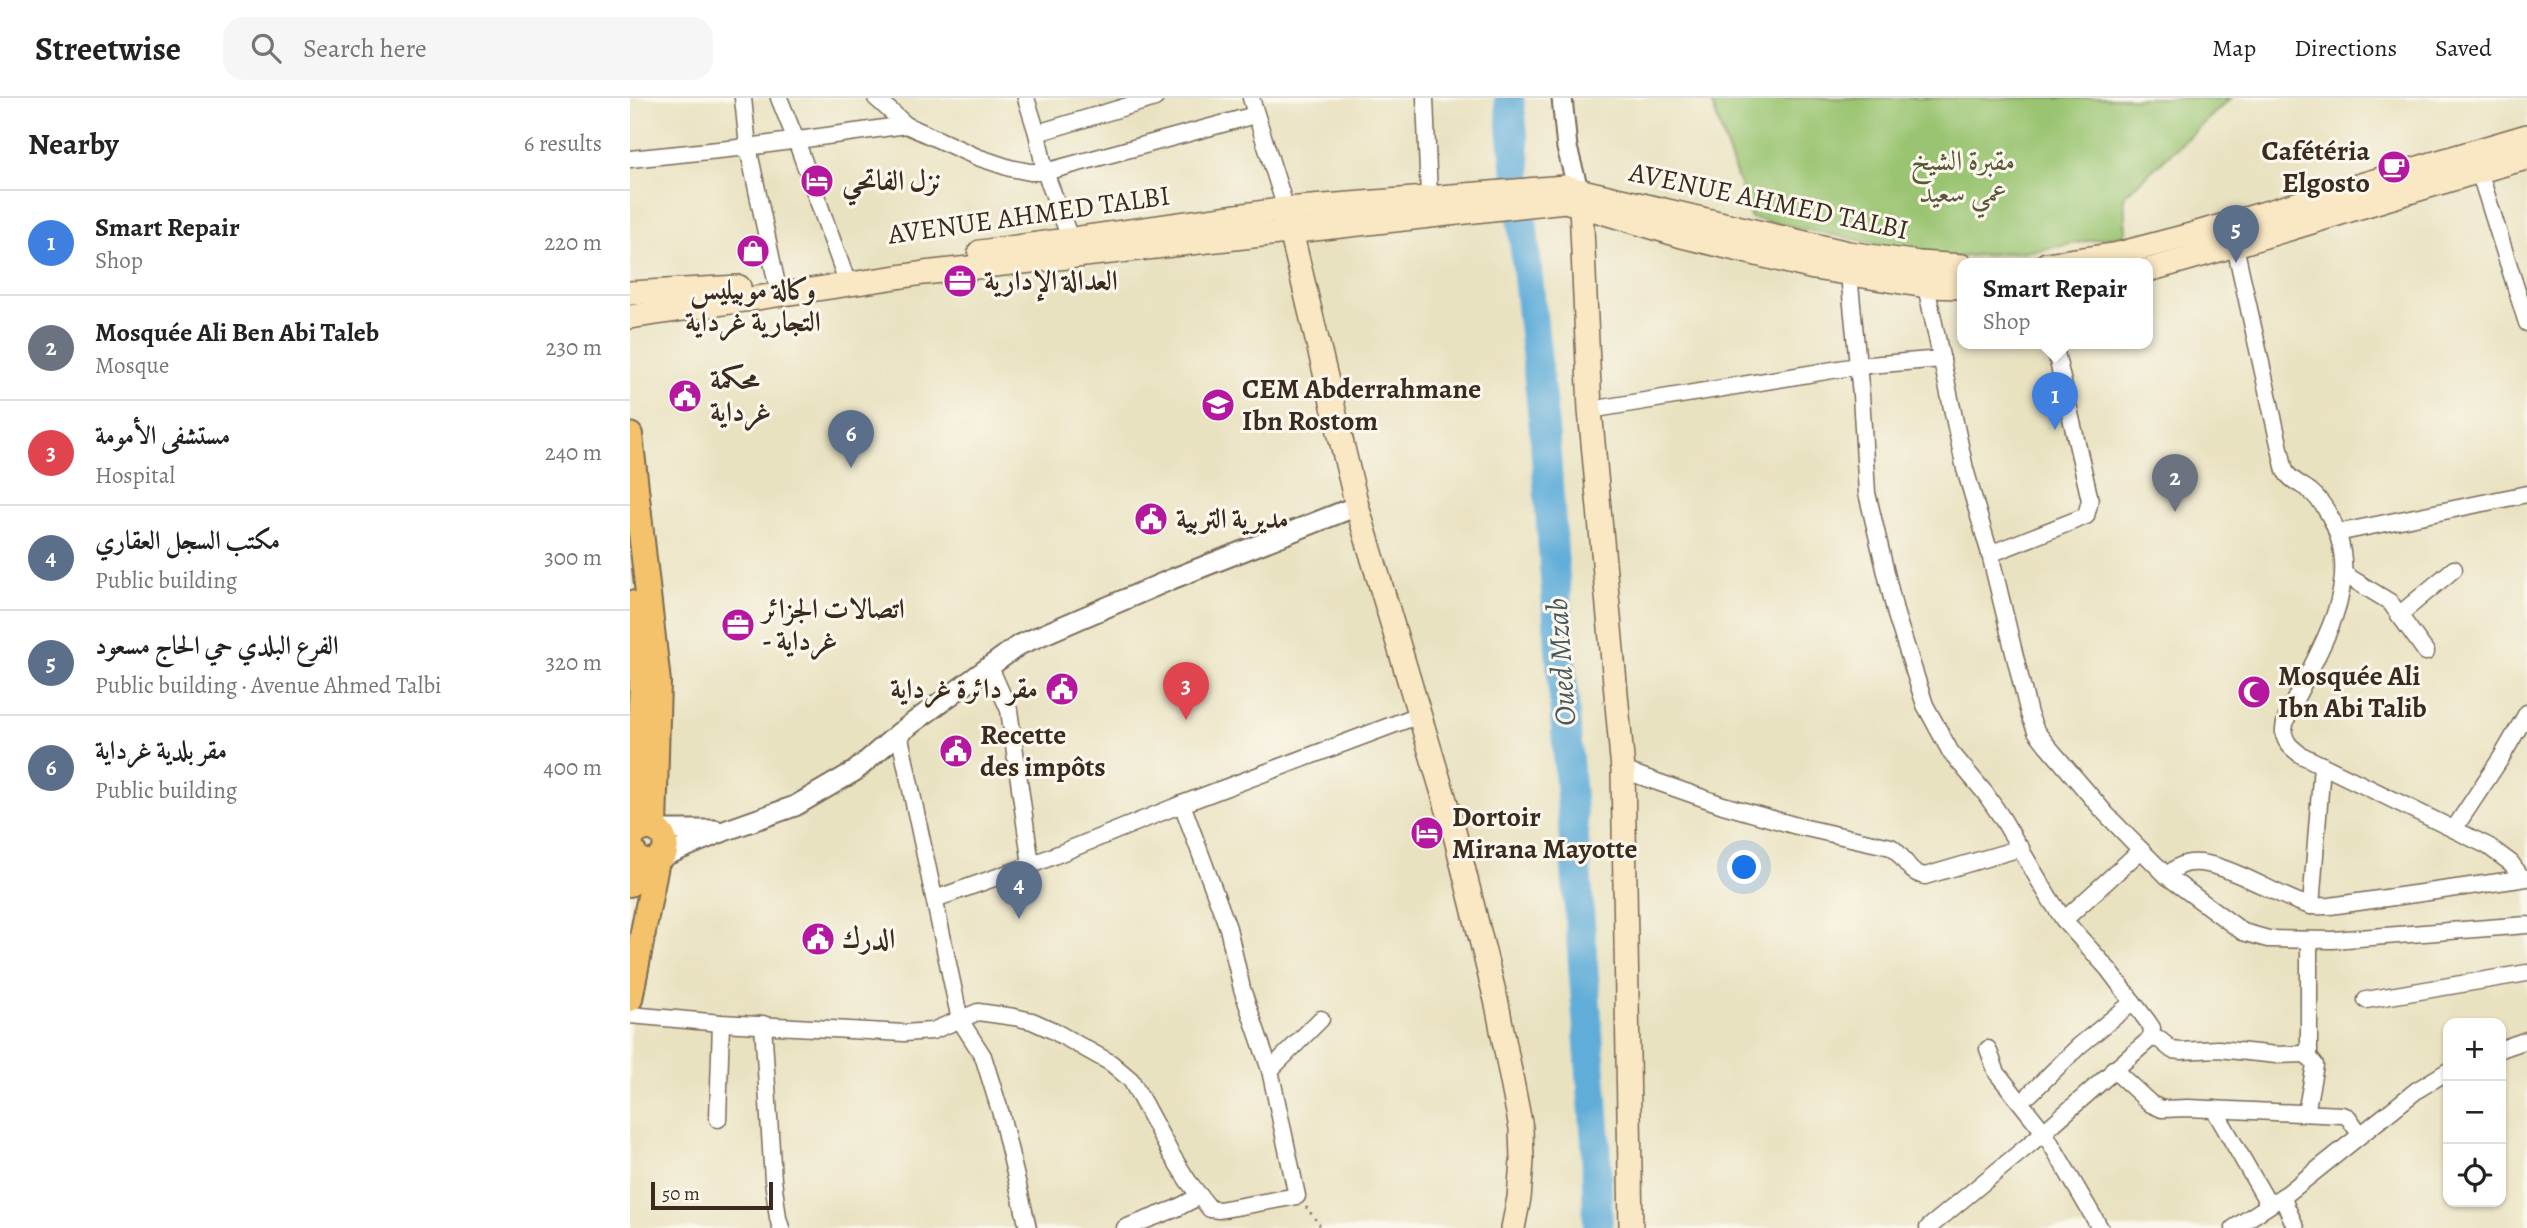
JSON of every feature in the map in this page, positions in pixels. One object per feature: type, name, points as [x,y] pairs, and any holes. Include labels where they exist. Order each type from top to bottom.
[{"type":"main road","points":[[2092,258],[2114,255],[2231,223],[2527,136]]},
{"type":"main road","points":[[2153,269],[2527,158]]},
{"type":"main road","name":"AVENUE AHMED TALBI","points":[[630,293],[777,285],[1070,238],[1288,220],[1435,202],[1572,195],[1848,264],[1957,266]]},
{"type":"main road","points":[[1572,195],[1623,770],[1631,1228]]},
{"type":"main road","points":[[630,317],[1288,220],[1357,506],[1388,602],[1453,827],[1497,1004],[1521,1128],[1522,1161],[1513,1228]]},
{"type":"main road","points":[[1848,264],[1926,286],[1957,287]]},
{"type":"main road","points":[[630,435],[643,680],[647,843],[630,999]]},
{"type":"main road","points":[[630,603],[643,680]]},
{"type":"main road","points":[[630,884],[647,843]]},
{"type":"street","points":[[743,98],[748,147],[777,285]]},
{"type":"street","points":[[779,98],[844,273]]},
{"type":"street","points":[[876,98],[906,125],[992,163],[1030,172],[1045,172],[1255,115]]},
{"type":"street","points":[[1026,98],[1045,172],[1070,238]]},
{"type":"street","points":[[1037,133],[1155,98]]},
{"type":"street","points":[[1251,98],[1288,220]]},
{"type":"street","points":[[1425,98],[1435,202]]},
{"type":"street","points":[[1562,98],[1572,195]]},
{"type":"street","points":[[630,159],[748,147],[906,125]]},
{"type":"street","points":[[2479,171],[2527,323]]},
{"type":"street","points":[[2231,223],[2285,471],[2314,495],[2337,533],[2344,574],[2341,593],[2329,626],[2286,719],[2283,732],[2293,749],[2503,856],[2525,878]]},
{"type":"street","points":[[1848,264],[1867,493],[1896,615],[1920,690],[1930,715],[1951,751],[1985,793],[2064,920],[2108,969],[2152,1028],[2151,1038],[2044,1132],[1927,1228]]},
{"type":"street","points":[[1926,286],[1965,469],[1990,554],[2029,714],[2036,731],[2076,780],[2141,850],[2167,876],[2243,932],[2268,939],[2353,939],[2527,925]]},
{"type":"street","points":[[1990,554],[2086,516],[2090,508],[2055,349]]},
{"type":"street","points":[[1590,410],[1857,366],[1942,359]]},
{"type":"street","points":[[2337,533],[2527,494]]},
{"type":"street","points":[[647,843],[727,830],[795,806],[855,771],[899,733],[1018,645],[1172,579],[1357,506]]},
{"type":"street","points":[[2399,615],[2454,569]]},
{"type":"street","points":[[2344,574],[2390,602],[2426,652]]},
{"type":"street","points":[[989,665],[1009,710],[1031,865]]},
{"type":"street","points":[[2454,829],[2527,713]]},
{"type":"street","points":[[935,899],[1031,865],[1182,804],[1419,715]]},
{"type":"street","points":[[899,733],[960,1020],[976,1042],[987,1066],[1028,1228]]},
{"type":"street","points":[[2311,906],[2322,765]]},
{"type":"street","points":[[1623,770],[1723,805],[1785,823],[1891,847],[1918,875],[1925,876],[2021,848]]},
{"type":"street","points":[[630,1015],[721,1023],[920,1033],[944,1028],[978,1013],[1032,1021],[1120,1070],[1131,1080],[1171,1154],[1200,1196],[1214,1210],[1297,1196],[1270,1070],[1242,989],[1228,928],[1182,804]]},
{"type":"street","points":[[2064,920],[2141,850]]},
{"type":"street","points":[[2167,876],[2180,866],[2192,863],[2215,866],[2278,895],[2311,906],[2330,906],[2525,878]]},
{"type":"street","points":[[2309,941],[2309,1057]]},
{"type":"street","points":[[2366,1000],[2527,973]]},
{"type":"street","points":[[2030,1094],[2078,1046],[2133,1002]]},
{"type":"street","points":[[1270,1070],[1321,1019]]},
{"type":"street","points":[[718,1119],[721,1023]]},
{"type":"street","points":[[763,1024],[773,1180],[781,1228]]},
{"type":"street","points":[[2151,1038],[2160,1040],[2172,1050],[2218,1049],[2309,1057],[2315,1065],[2306,1113]]},
{"type":"street","points":[[2506,1047],[2527,1040]]},
{"type":"street","points":[[1988,1049],[1997,1073],[2044,1132],[2100,1228]]},
{"type":"street","points":[[2113,1069],[2157,1107],[2346,1116],[2360,1134]]},
{"type":"street","points":[[2234,1228],[2276,1201],[2417,1090],[2443,1074]]},
{"type":"street","points":[[2214,1109],[2296,1228]]},
{"type":"street","points":[[1125,1228],[1175,1209],[1200,1196]]},
{"type":"path","points":[[1297,1196],[1322,1228]]},
{"type":"green space","name":"مقبرة الشيخ عمي سعيد","points":[[1710,98],[2231,98],[2124,196],[2126,234],[2038,250],[1945,258],[1751,218]]},
{"type":"waterway","name":"Oued Mzab","points":[[1509,98],[1544,428],[1596,1142],[1598,1228]]},
{"type":"place","name":"Cafétéria Elgosto","points":[[2394,167]]},
{"type":"place","name":"نزل الفاتحي","points":[[817,181]]},
{"type":"place","name":"وكالة موبيليس التجارية غرداية","points":[[753,251]]},
{"type":"place","name":"الفرع البلدي حي الحاج مسعود","points":[[2236,263]]},
{"type":"place","name":"العدالة الإدارية","points":[[960,281]]},
{"type":"place","name":"محكمة غرداية","points":[[685,396]]},
{"type":"place","name":"CEM Abderrahmane Ibn Rostom","points":[[1218,405]]},
{"type":"place","name":"Smart Repair","points":[[2055,430]]},
{"type":"place","name":"مقر بلدية غرداية","points":[[851,468]]},
{"type":"place","name":"Mosquée Ali Ben Abi Taleb","points":[[2175,512]]},
{"type":"place","name":"مديرية التربية","points":[[1151,519]]},
{"type":"place","name":"اتصالات الجزائر - غرداية","points":[[738,625]]},
{"type":"place","name":"مقر دائرة غرداية","points":[[1062,689]]},
{"type":"place","name":"Mosquée Ali Ibn Abi Talib","points":[[2254,692]]},
{"type":"place","name":"مستشفى الأمومة","points":[[1186,720]]},
{"type":"place","name":"Recette des impôts","points":[[956,751]]},
{"type":"place","name":"Dortoir Mirana Mayotte","points":[[1427,833]]},
{"type":"place","name":"مكتب السجل العقاري","points":[[1019,919]]},
{"type":"place","name":"الدرك","points":[[818,939]]}]
